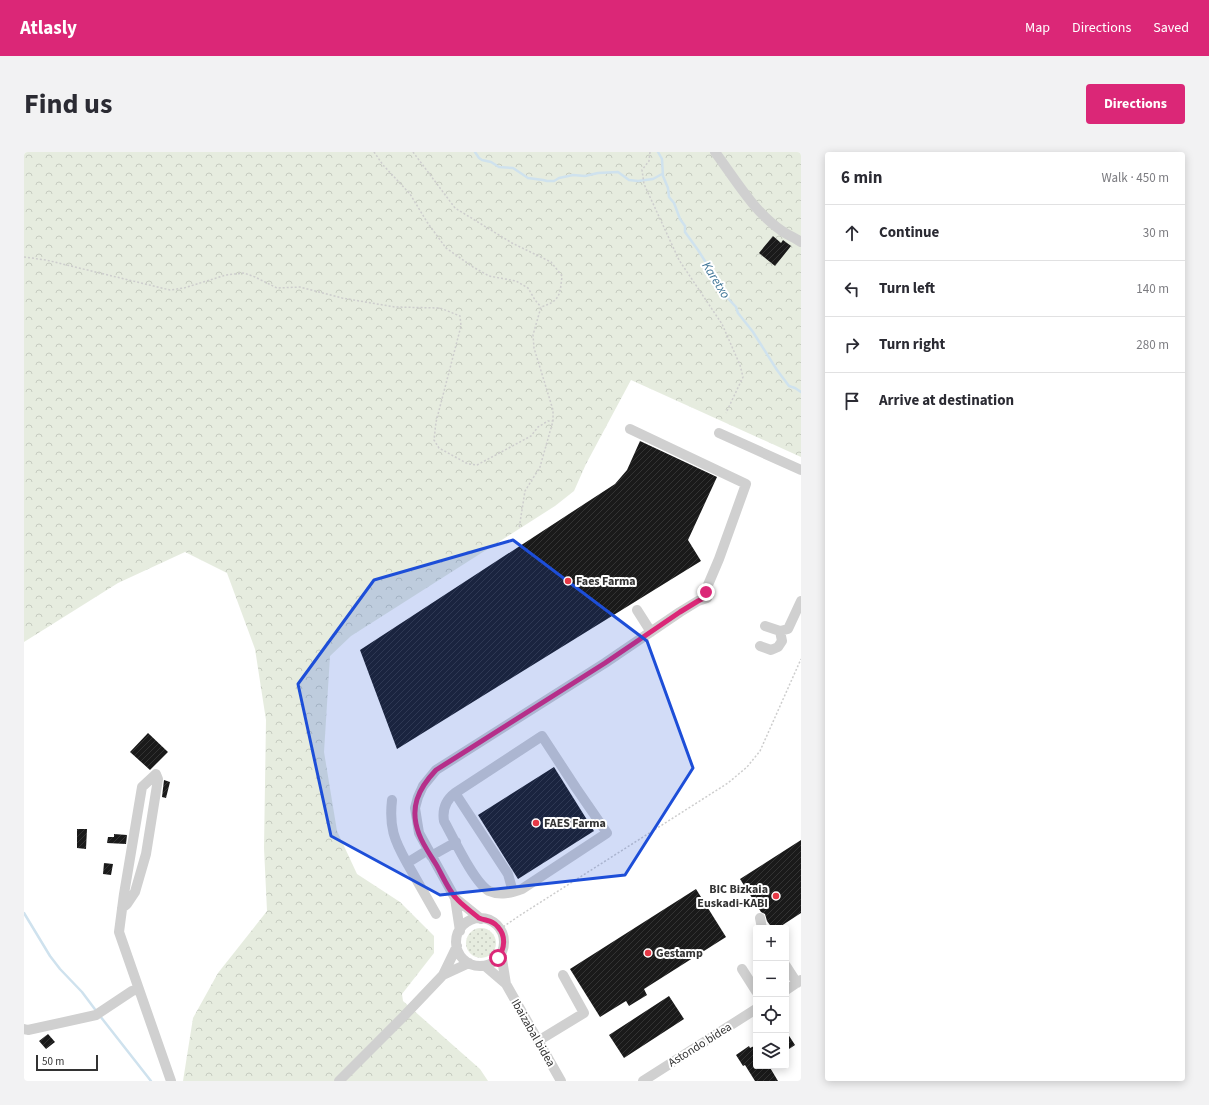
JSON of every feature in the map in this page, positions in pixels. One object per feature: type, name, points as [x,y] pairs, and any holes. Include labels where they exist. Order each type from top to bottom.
[{"type":"street","points":[[715,152],[746,196],[782,231],[801,242]]},
{"type":"street","points":[[460,931],[455,898],[419,834],[415,808],[423,786],[436,770],[605,663],[650,632],[704,598],[746,484],[630,429]]},
{"type":"street","points":[[719,433],[801,470]]},
{"type":"street","points":[[765,626],[780,631],[788,629],[801,601]]},
{"type":"street","points":[[637,610],[650,632]]},
{"type":"street","points":[[760,646],[771,650],[778,647],[782,641],[780,631]]},
{"type":"street","points":[[542,736],[607,833],[522,889],[513,892],[497,893],[489,890],[476,879],[456,842],[444,821],[443,814],[445,805],[449,798],[542,736]]},
{"type":"street","points":[[122,908],[127,904],[135,892],[146,854],[158,779],[156,774],[142,787],[122,908],[119,932],[171,1081]]},
{"type":"street","points":[[455,793],[508,874],[513,892]]},
{"type":"street","points":[[392,800],[390,822],[399,849],[436,914]]},
{"type":"street","points":[[407,863],[456,842]]},
{"type":"street","points":[[455,898],[481,919]]},
{"type":"street","points":[[443,976],[457,946],[458,936],[462,927],[471,921],[481,919],[491,921],[500,929],[504,937],[502,953],[494,962],[484,966],[469,963],[461,956],[457,946]]},
{"type":"street","name":"Ibaizabal bidea","points":[[502,953],[506,984]]},
{"type":"street","points":[[339,1081],[443,976],[469,963]]},
{"type":"street","name":"Ibaizabal bidea","points":[[484,966],[506,984],[561,1081]]},
{"type":"street","points":[[742,969],[753,986]]},
{"type":"street","points":[[789,970],[799,982],[789,988]]},
{"type":"street","points":[[538,1041],[584,1013],[563,975]]},
{"type":"street","points":[[24,1029],[28,1030],[98,1014],[132,991],[138,989]]},
{"type":"street","name":"Astondo bidea","points":[[643,1081],[753,1011]]},
{"type":"path","points":[[374,152],[410,194],[427,222],[446,248],[489,276],[516,281],[528,288],[541,307]]},
{"type":"path","points":[[413,152],[455,208],[512,243],[551,262],[562,276],[560,294],[551,304],[541,307]]},
{"type":"path","points":[[650,152],[649,161],[642,170],[644,184],[679,260],[722,324],[740,364],[743,377],[726,413]]},
{"type":"path","points":[[24,257],[46,260],[170,290],[184,288],[226,275],[244,273],[277,288],[300,287],[342,298],[394,307],[440,308],[460,316],[461,326],[436,422],[434,440],[439,448],[468,464],[477,465],[531,436],[538,427],[548,421],[553,421]]},
{"type":"path","points":[[519,529],[525,491],[540,467],[553,421],[553,410],[534,348],[532,335],[541,307]]},
{"type":"path","points":[[500,929],[728,783],[747,767],[760,751],[801,660]]},
{"type":"highlighted area","points":[[513,540],[647,641],[693,768],[625,875],[440,895],[331,836],[298,684],[374,580]]},
{"type":"green space","points":[[24,152],[801,152],[801,457],[631,380],[586,464],[574,491],[555,506],[351,636],[330,656],[324,752],[337,831],[357,874],[400,902],[434,936],[434,953],[402,994],[403,1001],[480,1069],[488,1081],[183,1081],[193,1018],[218,973],[267,911],[264,848],[266,720],[255,649],[227,573],[185,552],[118,583],[24,642]]},
{"type":"green space","points":[[481,928],[491,933],[496,943],[491,953],[481,958],[471,953],[466,943],[471,933]]},
{"type":"building","points":[[773,236],[781,243],[783,240],[791,246],[775,266],[759,253]]},
{"type":"building","name":"Faes Farma","points":[[640,441],[717,477],[688,540],[701,561],[397,749],[360,650],[615,484],[627,470]]},
{"type":"building","points":[[148,733],[168,752],[150,770],[130,752]]},
{"type":"building","name":"FAES Farma","points":[[554,767],[594,831],[518,879],[478,815]]},
{"type":"building","points":[[164,780],[170,782],[166,798],[162,797]]},
{"type":"building","points":[[77,829],[87,829],[86,849],[77,848]]},
{"type":"building","points":[[114,834],[127,835],[126,844],[107,843],[108,837],[114,837]]},
{"type":"building","name":"BIC Bizkaia Euskadi-KABI","points":[[801,840],[801,913],[783,925],[770,925],[765,914],[761,912],[740,879]]},
{"type":"building","points":[[104,863],[113,864],[111,875],[103,874]]},
{"type":"building","name":"Gestamp","points":[[696,889],[726,937],[644,989],[647,995],[629,1006],[626,1001],[600,1017],[570,969]]},
{"type":"building","name":"Gestamp","points":[[669,996],[684,1019],[624,1058],[609,1035]]},
{"type":"building","points":[[48,1034],[55,1042],[46,1049],[39,1041]]},
{"type":"building","points":[[789,1036],[795,1045],[789,1049]]},
{"type":"building","points":[[749,1046],[750,1048],[753,1046],[753,1069],[771,1069],[778,1081],[755,1081],[745,1065],[743,1066],[736,1055]]},
{"type":"waterway","points":[[475,152],[482,160],[491,162],[499,167],[513,168],[528,178],[547,181],[554,181],[559,178],[573,175],[585,176],[598,173],[618,172],[629,180],[638,181],[653,179],[662,174]]},
{"type":"waterway","name":"Karetxo","points":[[658,152],[662,159],[663,176],[668,188],[669,197],[674,203],[680,219],[685,226],[685,232],[710,269],[711,275],[724,294],[736,307],[738,313],[753,332],[777,370],[789,386],[801,392]]},
{"type":"waterway","points":[[24,913],[50,956],[82,992],[97,1012]]},
{"type":"waterway","points":[[100,1016],[151,1081]]},
{"type":"place","name":"Faes Farma","points":[[568,581]]},
{"type":"place","name":"FAES Farma","points":[[536,823]]},
{"type":"place","name":"BIC Bizkaia Euskadi-KABI","points":[[776,896]]},
{"type":"place","name":"Gestamp","points":[[648,953]]},
{"type":"route","points":[[498,958],[502,953],[504,943],[504,937],[499,927],[491,921],[481,919],[455,898],[421,839],[415,808],[423,786],[436,770],[605,663],[680,612],[702,599],[706,592]]}]
